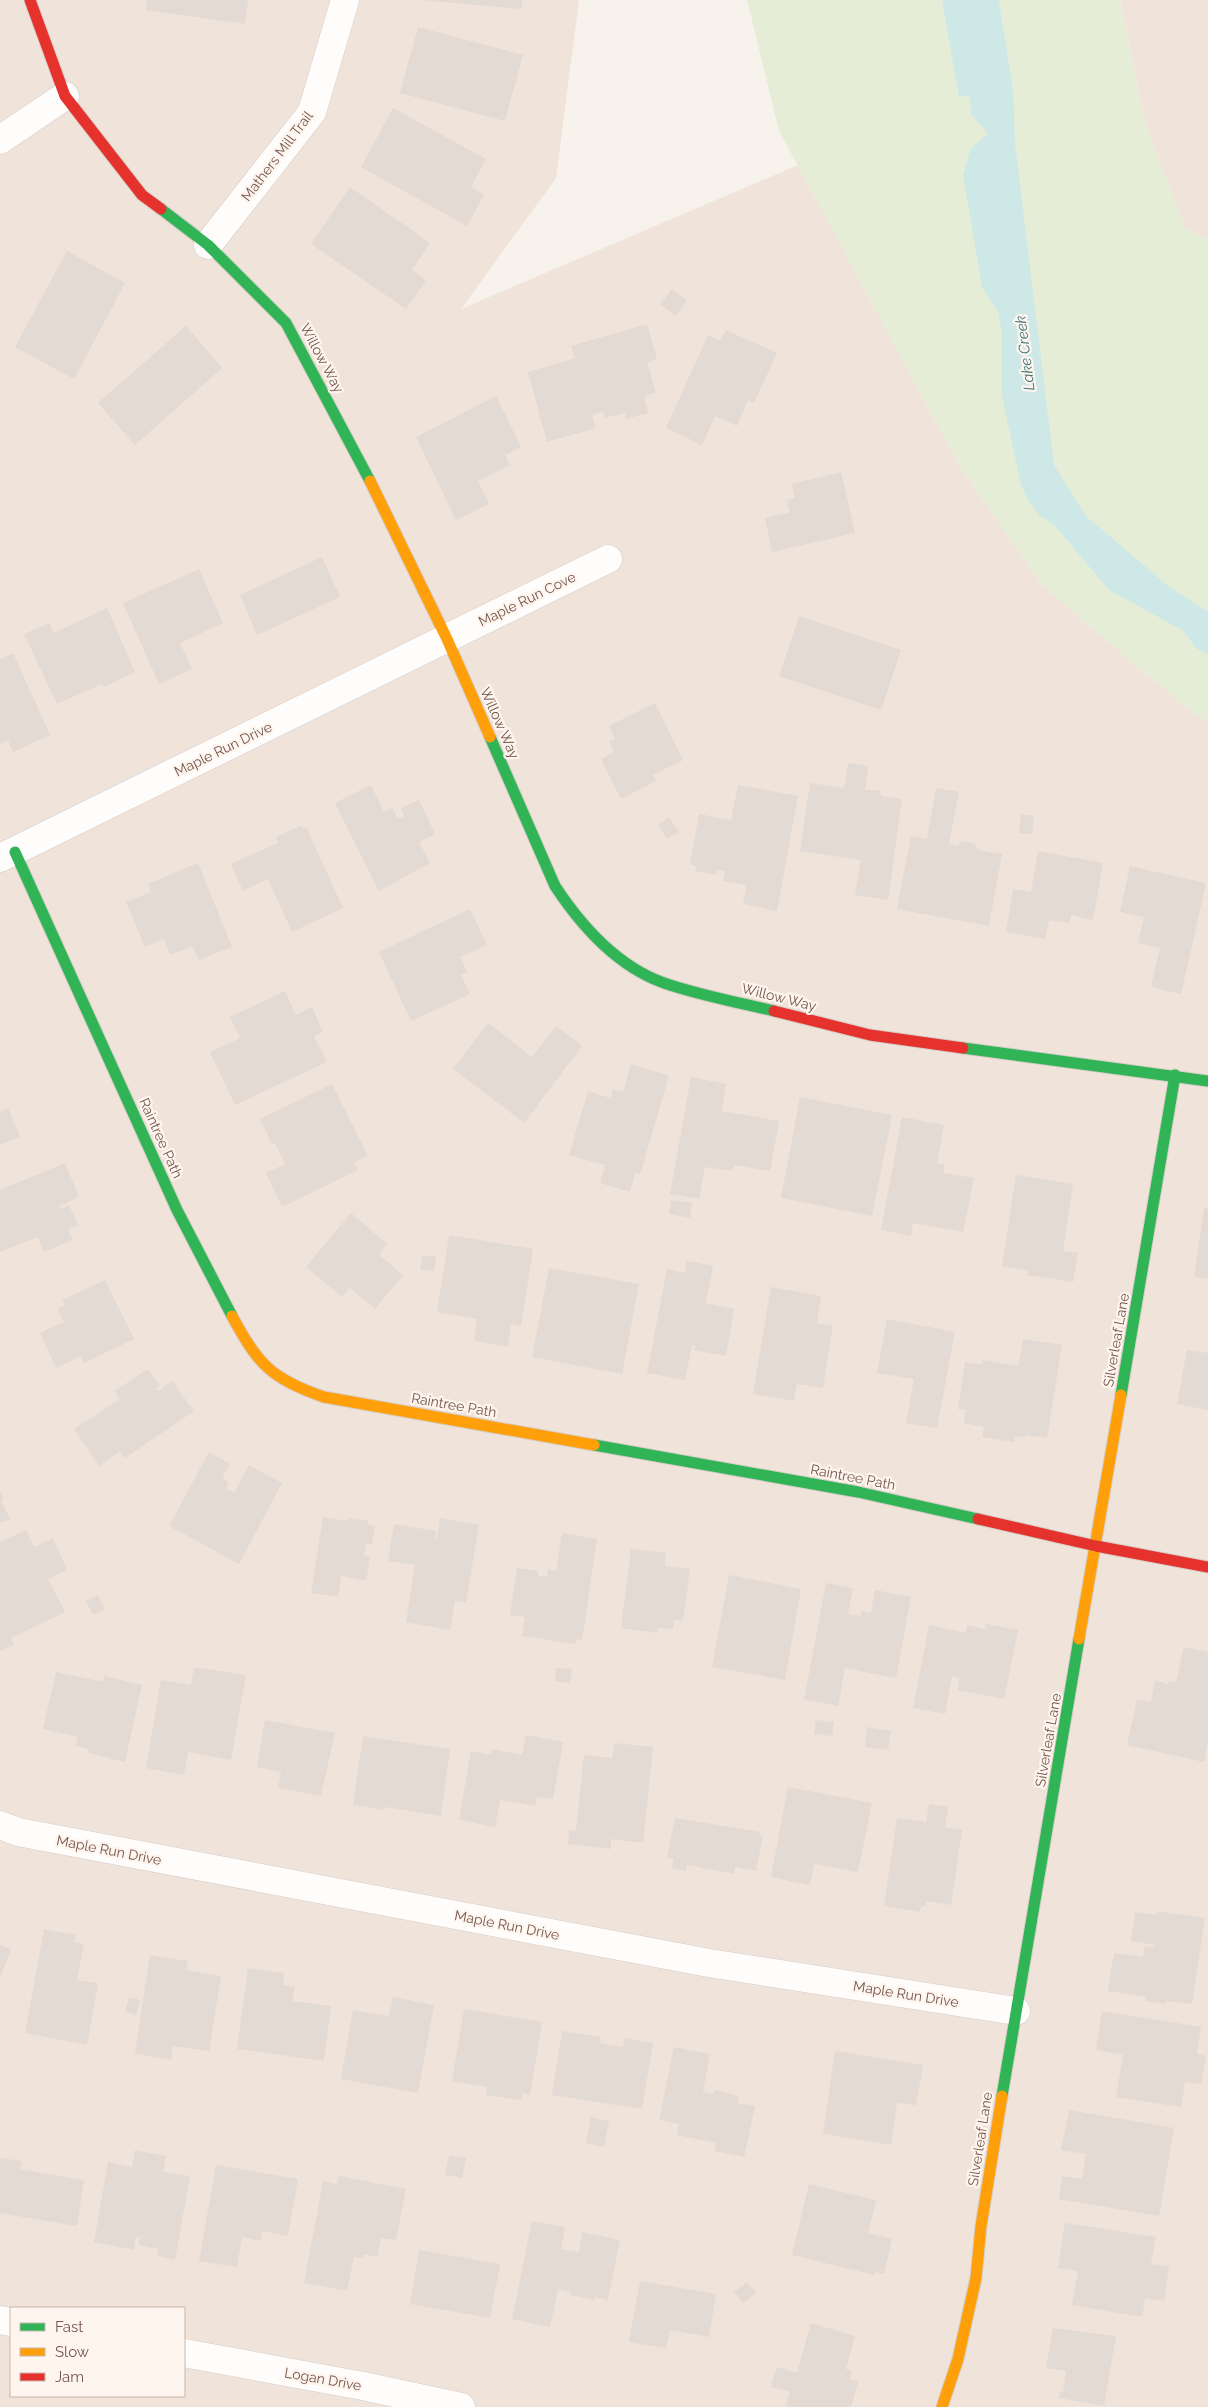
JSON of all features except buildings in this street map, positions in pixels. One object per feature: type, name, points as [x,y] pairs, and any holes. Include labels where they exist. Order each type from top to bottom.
[{"type":"street","name":"Willow Way","points":[[30,0],[65,96],[142,196],[208,245],[286,323],[351,443],[447,639],[555,886],[568,906],[599,941],[636,968],[668,985],[870,1035],[1208,1081]]},
{"type":"street","name":"Mathers Mill Trail","points":[[208,245],[312,112],[345,0]]},
{"type":"street","points":[[0,140],[65,96]]},
{"type":"street","name":"Maple Run Cove","points":[[447,639],[608,560]]},
{"type":"street","name":"Maple Run Drive","points":[[7,855],[447,639]]},
{"type":"street","name":"Raintree Path","points":[[7,855],[177,1210],[248,1346],[270,1372],[300,1389],[324,1397],[858,1492],[1096,1546],[1208,1568]]},
{"type":"street","name":"Silverleaf Lane","points":[[942,2407],[958,2359],[976,2278],[981,2226],[1016,2011],[1175,1075]]},
{"type":"street","name":"Maple Run Drive","points":[[0,1825],[18,1832],[709,1963],[1016,2011]]},
{"type":"street","name":"Logan Drive","points":[[185,2353],[363,2386],[462,2407]]},
{"type":"shaded area","points":[[0,0],[579,0],[556,178],[461,309],[798,165],[960,467],[1042,585],[1142,671],[1208,724],[1208,2407],[0,2407]]},
{"type":"shaded area","points":[[1120,0],[1208,0],[1208,241],[1184,226],[1144,120]]},
{"type":"green space","points":[[747,0],[942,0],[960,97],[1013,89],[999,0],[1120,0],[1144,120],[1184,226],[1208,241],[1208,724],[1142,671],[1042,585],[960,467],[779,131]]},
{"type":"water","name":"Lake Creek","points":[[942,0],[999,0],[1013,89],[1015,143],[1054,465],[1086,516],[1167,585],[1208,612],[1208,655],[1196,648],[1182,630],[1109,590],[1055,526],[1038,514],[1028,500],[1021,485],[1002,396],[1002,333],[998,312],[982,287],[963,175],[971,148],[988,134],[971,114],[970,96],[959,97]]},
{"type":"traffic: fast","points":[[161,209],[208,245],[286,323],[370,481]]},
{"type":"traffic: fast","points":[[490,737],[555,886],[577,917],[604,945],[635,969],[670,985],[774,1011]]},
{"type":"traffic: fast","points":[[15,852],[177,1210],[232,1316]]},
{"type":"traffic: fast","points":[[963,1048],[1208,1081]]},
{"type":"traffic: fast","points":[[1121,1395],[1175,1075]]},
{"type":"traffic: fast","points":[[594,1445],[858,1492],[978,1519]]},
{"type":"traffic: fast","points":[[1002,2096],[1079,1639]]},
{"type":"traffic: slow","points":[[370,481],[447,639],[490,737]]},
{"type":"traffic: slow","points":[[232,1316],[241,1333],[268,1368],[291,1384],[324,1397],[594,1445]]},
{"type":"traffic: slow","points":[[1079,1639],[1121,1395]]},
{"type":"traffic: slow","points":[[942,2407],[958,2359],[976,2278],[981,2226],[1002,2096]]},
{"type":"traffic: jam","points":[[30,0],[65,96],[142,195],[161,209]]},
{"type":"traffic: jam","points":[[774,1011],[870,1035],[963,1048]]},
{"type":"traffic: jam","points":[[978,1519],[1096,1546],[1208,1567]]}]
